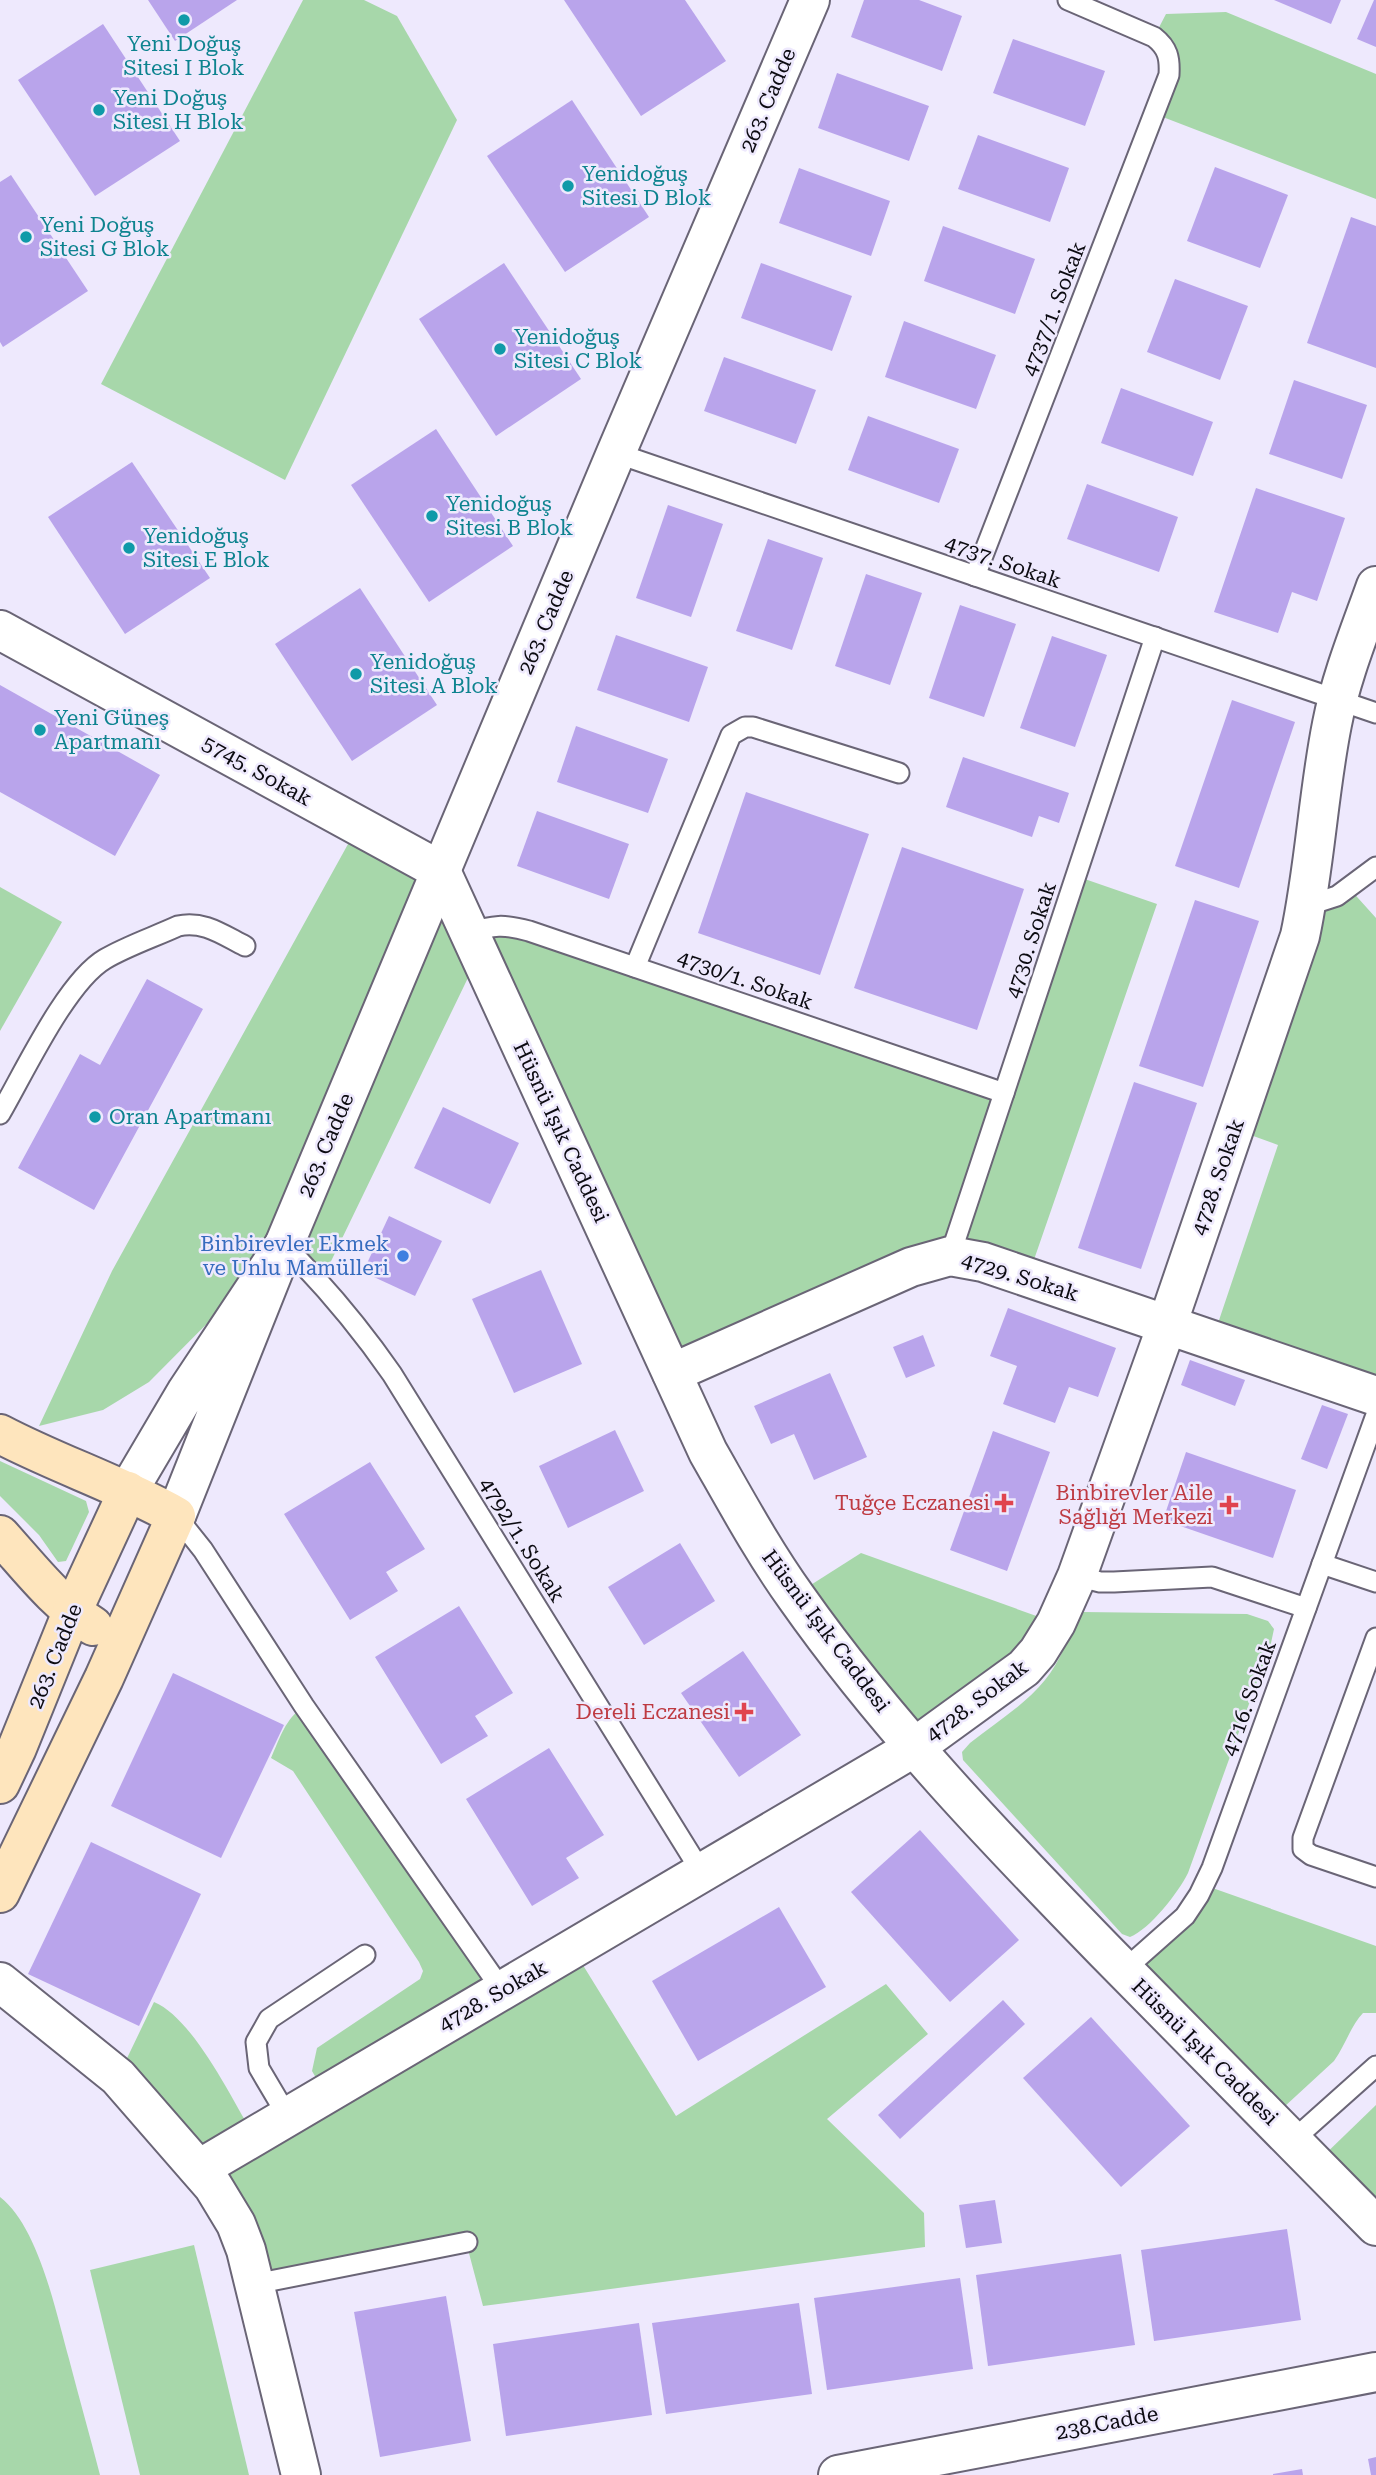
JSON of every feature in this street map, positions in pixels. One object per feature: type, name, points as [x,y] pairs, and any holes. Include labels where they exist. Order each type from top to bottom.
[{"type":"main road","points":[[0,1434],[59,1463],[128,1490],[176,1516],[0,1893]]},
{"type":"main road","name":"263. Cadde","points":[[0,1784],[72,1612],[128,1490]]},
{"type":"main road","points":[[0,1535],[44,1586],[72,1612],[120,1640]]},
{"type":"street","name":"263. Cadde","points":[[284,1245],[616,453],[810,0]]},
{"type":"street","name":"4728. Sokak","points":[[199,2169],[915,1747],[992,1693],[1031,1661],[1056,1623],[1077,1576],[1285,983],[1306,906],[1328,747],[1338,700],[1376,586]]},
{"type":"street","name":"5745. Sokak","points":[[0,630],[441,872]]},
{"type":"street","name":"Hüsnü Işık Caddesi","points":[[441,872],[708,1452],[788,1585],[830,1644],[915,1747],[1024,1868],[1376,2226]]},
{"type":"street","points":[[128,1490],[187,1391],[284,1245]]},
{"type":"street","points":[[176,1516],[284,1245]]},
{"type":"street","name":"4729. Sokak","points":[[672,1373],[911,1268],[950,1256],[983,1262],[1376,1396]]},
{"type":"street","points":[[0,1982],[118,2077],[219,2194],[236,2224],[255,2284],[301,2475]]},
{"type":"street","name":"238.Cadde","points":[[838,2475],[1376,2372]]},
{"type":"lane","name":"4737/1. Sokak","points":[[975,576],[1169,75],[1169,57],[1162,44],[1154,37],[1068,0]]},
{"type":"lane","name":"4737. Sokak","points":[[616,453],[1376,713]]},
{"type":"lane","name":"4730. Sokak","points":[[950,1256],[1155,638]]},
{"type":"lane","points":[[635,967],[731,735],[745,727],[760,729],[899,774]]},
{"type":"lane","points":[[1306,906],[1338,896],[1376,867]]},
{"type":"lane","points":[[0,1114],[70,993],[86,974],[104,960],[190,923],[216,930],[245,946]]},
{"type":"lane","name":"4730/1. Sokak","points":[[469,933],[492,926],[509,925],[1004,1093]]},
{"type":"lane","name":"4792/1. Sokak","points":[[284,1245],[358,1324],[392,1374],[702,1873]]},
{"type":"lane","name":"4716. Sokak","points":[[1125,1970],[1185,1916],[1212,1868],[1376,1415]]},
{"type":"lane","points":[[176,1516],[203,1550],[304,1706],[502,1990]]},
{"type":"lane","points":[[1322,1564],[1376,1582]]},
{"type":"lane","points":[[1077,1576],[1100,1582],[1212,1577],[1306,1608]]},
{"type":"lane","points":[[1376,1638],[1303,1838],[1303,1849],[1376,1877]]},
{"type":"lane","points":[[288,2117],[260,2068],[256,2042],[269,2019],[365,1955]]},
{"type":"lane","points":[[1292,2141],[1376,2067]]},
{"type":"lane","points":[[255,2284],[467,2242]]},
{"type":"green space","points":[[303,0],[364,0],[397,16],[457,120],[285,480],[101,384]]},
{"type":"green space","points":[[1226,12],[1376,74],[1376,199],[1155,114],[1166,85],[1154,37],[1166,14]]},
{"type":"green space","points":[[358,826],[441,871],[469,933],[492,926],[1004,1093],[1076,876],[1157,904],[1028,1277],[972,1259],[672,1373],[479,955],[321,1282],[284,1246],[149,1382],[103,1410],[39,1426],[112,1271]]},
{"type":"green space","points":[[0,887],[62,922],[0,1031]]},
{"type":"green space","points":[[1349,888],[1376,918],[1376,1396],[1212,1341],[1278,1145],[1234,1129],[1306,906]]},
{"type":"green space","points":[[0,1461],[86,1501],[89,1512],[66,1561],[58,1562],[39,1535],[0,1496]]},
{"type":"green space","points":[[861,1553],[1056,1623],[915,1747],[795,1595]]},
{"type":"green space","points":[[1083,1612],[1247,1614],[1268,1621],[1274,1629],[1188,1873],[1163,1910],[1130,1937],[1122,1934],[963,1760],[962,1752],[970,1743],[1019,1706],[1045,1680]]},
{"type":"green space","points":[[304,1706],[502,1990],[573,1949],[676,2116],[886,1984],[928,2034],[827,2119],[924,2213],[925,2247],[483,2306],[466,2242],[255,2284],[118,2077],[154,2002],[183,2024],[197,2042],[254,2136],[326,2095],[312,2071],[317,2048],[420,1979],[423,1971],[419,1962],[293,1771],[271,1758],[288,1723]]},
{"type":"green space","points":[[1204,1885],[1376,1946],[1376,2013],[1363,2013],[1334,2061],[1271,2119],[1124,1970]]},
{"type":"green space","points":[[1376,2105],[1376,2226],[1315,2164]]},
{"type":"green space","points":[[0,2197],[14,2211],[36,2249],[58,2318],[100,2475],[0,2475]]},
{"type":"green space","points":[[194,2245],[249,2475],[140,2475],[90,2270]]},
{"type":"building","name":"Yeni Doğuş Sitesi I Blok","points":[[148,0],[237,0],[175,41]]},
{"type":"building","points":[[564,0],[685,0],[726,61],[641,116]]},
{"type":"building","points":[[864,0],[919,0],[962,16],[942,71],[851,37]]},
{"type":"building","points":[[1274,0],[1341,0],[1331,24]]},
{"type":"building","points":[[1376,0],[1376,47],[1357,39]]},
{"type":"building","name":"Yeni Doğuş Sitesi H Blok","points":[[103,24],[180,141],[95,196],[18,80]]},
{"type":"building","points":[[1013,39],[1105,71],[1085,126],[993,93]]},
{"type":"building","points":[[837,73],[929,106],[909,161],[818,128]]},
{"type":"building","name":"Yenidoğuş Sitesi D Blok","points":[[572,100],[649,217],[565,272],[487,156]]},
{"type":"building","points":[[978,135],[1069,168],[1050,222],[958,189]]},
{"type":"building","points":[[1215,167],[1288,195],[1260,268],[1187,241]]},
{"type":"building","points":[[799,168],[890,201],[871,256],[779,223]]},
{"type":"building","name":"Yeni Doğuş Sitesi G Blok","points":[[11,175],[88,291],[3,347],[0,342],[0,182]]},
{"type":"building","points":[[1351,217],[1376,226],[1376,368],[1307,343]]},
{"type":"building","points":[[943,226],[1035,259],[1015,314],[924,281]]},
{"type":"building","name":"Yenidoğuş Sitesi C Blok","points":[[504,263],[581,379],[496,436],[419,319]]},
{"type":"building","points":[[761,263],[852,296],[832,351],[741,318]]},
{"type":"building","points":[[1175,279],[1248,306],[1220,380],[1147,352]]},
{"type":"building","points":[[904,321],[996,355],[976,409],[885,377]]},
{"type":"building","points":[[724,357],[816,390],[796,444],[704,411]]},
{"type":"building","points":[[1294,380],[1367,405],[1342,479],[1269,454]]},
{"type":"building","points":[[1121,388],[1213,422],[1193,476],[1101,443]]},
{"type":"building","points":[[868,416],[959,449],[939,503],[848,470]]},
{"type":"building","name":"Yenidoğuş Sitesi B Blok","points":[[436,429],[513,546],[429,602],[351,485]]},
{"type":"building","name":"Yenidoğuş Sitesi E Blok","points":[[132,462],[210,578],[125,634],[48,517]]},
{"type":"building","points":[[1087,484],[1178,517],[1159,572],[1067,539]]},
{"type":"building","points":[[1256,488],[1345,518],[1317,601],[1292,592],[1278,633],[1214,612]]},
{"type":"building","points":[[668,505],[723,524],[691,617],[636,598]]},
{"type":"building","points":[[768,539],[823,558],[792,650],[736,631]]},
{"type":"building","points":[[866,574],[922,593],[890,685],[835,666]]},
{"type":"building","name":"Yenidoğuş Sitesi A Blok","points":[[360,588],[437,705],[352,761],[275,644]]},
{"type":"building","points":[[960,605],[1016,624],[984,717],[929,698]]},
{"type":"building","points":[[616,635],[708,667],[689,722],[597,690]]},
{"type":"building","points":[[1052,636],[1107,655],[1075,747],[1020,728]]},
{"type":"building","name":"Yeni Güneş Apartmanı","points":[[0,685],[160,775],[115,856],[0,792]]},
{"type":"building","points":[[1232,700],[1295,722],[1239,888],[1175,866]]},
{"type":"building","points":[[576,726],[668,759],[648,813],[557,782]]},
{"type":"building","points":[[963,757],[1069,793],[1059,823],[1039,816],[1032,837],[946,807]]},
{"type":"building","points":[[746,792],[869,834],[820,975],[698,933]]},
{"type":"building","points":[[537,811],[629,844],[609,899],[517,866]]},
{"type":"building","points":[[902,847],[1024,889],[977,1030],[854,988]]},
{"type":"building","points":[[1195,900],[1259,921],[1203,1087],[1139,1066]]},
{"type":"building","name":"Oran Apartmanı","points":[[147,979],[203,1009],[94,1210],[18,1168],[80,1054],[100,1065]]},
{"type":"building","points":[[1134,1082],[1197,1103],[1141,1269],[1078,1248]]},
{"type":"building","points":[[443,1107],[519,1143],[490,1204],[414,1168]]},
{"type":"building","points":[[389,1216],[442,1241],[415,1296],[363,1272]]},
{"type":"building","points":[[541,1270],[582,1364],[514,1393],[472,1299]]},
{"type":"building","points":[[1008,1308],[1116,1348],[1098,1397],[1069,1387],[1055,1423],[1003,1404],[1017,1366],[990,1356]]},
{"type":"building","points":[[923,1335],[935,1366],[906,1378],[893,1347]]},
{"type":"building","points":[[1190,1360],[1245,1380],[1235,1406],[1181,1385]]},
{"type":"building","points":[[830,1373],[867,1457],[814,1480],[794,1434],[771,1444],[754,1406]]},
{"type":"building","points":[[1322,1405],[1348,1414],[1327,1469],[1301,1459]]},
{"type":"building","points":[[615,1430],[644,1491],[568,1528],[539,1466]]},
{"type":"building","points":[[993,1431],[1050,1452],[1007,1571],[950,1550]]},
{"type":"building","name":"Binbirevler Aile Sağlığı Merkezi","points":[[1186,1452],[1296,1490],[1273,1558],[1163,1520]]},
{"type":"building","points":[[370,1462],[425,1549],[386,1572],[398,1591],[350,1620],[284,1514]]},
{"type":"building","points":[[680,1543],[715,1601],[644,1645],[608,1587]]},
{"type":"building","points":[[459,1606],[513,1693],[475,1716],[488,1736],[441,1764],[375,1657]]},
{"type":"building","points":[[743,1651],[801,1735],[739,1777],[681,1693]]},
{"type":"building","points":[[173,1673],[284,1725],[221,1858],[111,1806]]},
{"type":"building","points":[[549,1748],[604,1835],[566,1858],[579,1878],[532,1906],[466,1799]]},
{"type":"building","points":[[920,1830],[1019,1940],[950,2002],[851,1892]]},
{"type":"building","points":[[91,1842],[201,1894],[139,2026],[28,1974]]},
{"type":"building","points":[[779,1907],[826,1987],[698,2061],[652,1981]]},
{"type":"building","points":[[1003,2000],[1025,2024],[900,2139],[878,2115]]},
{"type":"building","points":[[1091,2017],[1190,2126],[1121,2187],[1023,2078]]},
{"type":"building","points":[[995,2200],[1002,2243],[966,2248],[959,2205]]},
{"type":"building","points":[[1287,2229],[1301,2320],[1154,2341],[1141,2250]]},
{"type":"building","points":[[1121,2254],[1135,2345],[988,2366],[976,2275]]},
{"type":"building","points":[[960,2278],[973,2369],[827,2390],[814,2298]]},
{"type":"building","points":[[446,2296],[471,2441],[380,2457],[354,2312]]},
{"type":"building","points":[[799,2303],[812,2394],[666,2414],[652,2323]]},
{"type":"building","points":[[639,2323],[652,2415],[506,2436],[493,2344]]},
{"type":"building","points":[[1376,2457],[1376,2475],[1371,2475],[1368,2459]]},
{"type":"building","points":[[1302,2469],[1303,2475],[1273,2475],[1273,2474]]},
{"type":"place","name":"Yeni Doğuş Sitesi I Blok","points":[[184,20]]},
{"type":"place","name":"Yeni Doğuş Sitesi H Blok","points":[[99,110]]},
{"type":"place","name":"Yenidoğuş Sitesi D Blok","points":[[568,186]]},
{"type":"place","name":"Yeni Doğuş Sitesi G Blok","points":[[26,237]]},
{"type":"place","name":"Yenidoğuş Sitesi C Blok","points":[[500,349]]},
{"type":"place","name":"Yenidoğuş Sitesi B Blok","points":[[432,516]]},
{"type":"place","name":"Yenidoğuş Sitesi E Blok","points":[[129,548]]},
{"type":"place","name":"Yenidoğuş Sitesi A Blok","points":[[356,674]]},
{"type":"place","name":"Yeni Güneş Apartmanı","points":[[40,730]]},
{"type":"place","name":"Oran Apartmanı","points":[[95,1117]]},
{"type":"place","name":"Binbirevler Ekmek ve Unlu Mamülleri","points":[[403,1256]]},
{"type":"place","name":"Tuğçe Eczanesi","points":[[1004,1503]]},
{"type":"place","name":"Binbirevler Aile Sağlığı Merkezi","points":[[1229,1505]]},
{"type":"place","name":"Dereli Eczanesi","points":[[744,1712]]}]
